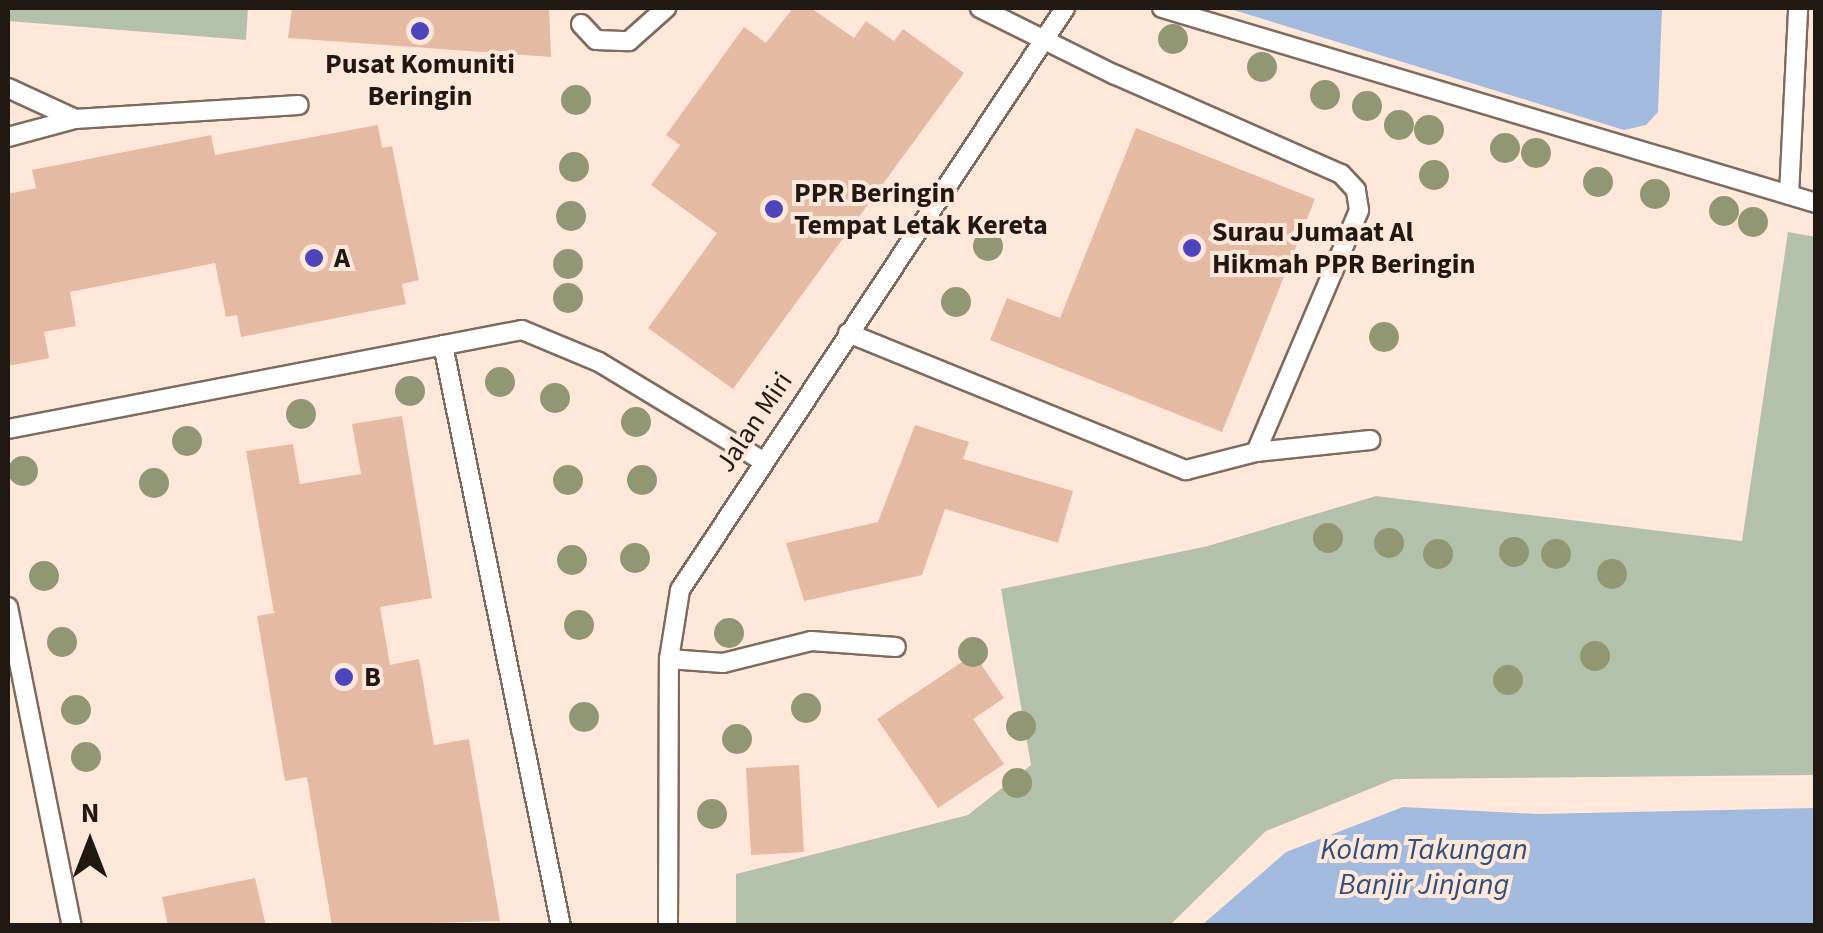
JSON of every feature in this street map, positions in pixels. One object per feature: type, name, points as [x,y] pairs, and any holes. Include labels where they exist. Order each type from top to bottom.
[{"type":"lane","points":[[581,24],[596,40],[629,41],[666,8]]},
{"type":"lane","points":[[980,8],[1046,42],[1341,174],[1356,190],[1359,210],[1256,452]]},
{"type":"lane","name":"Jalan Miri","points":[[668,926],[670,659],[680,590],[762,460],[1046,42],[1064,8]]},
{"type":"lane","points":[[1162,8],[1816,203]]},
{"type":"lane","points":[[1789,195],[1798,8]]},
{"type":"lane","points":[[8,88],[75,119]]},
{"type":"lane","points":[[8,137],[75,119],[299,105]]},
{"type":"lane","points":[[8,429],[522,330],[600,362],[762,460]]},
{"type":"lane","points":[[848,333],[1186,470],[1256,452],[1370,440]]},
{"type":"lane","points":[[443,345],[561,926]]},
{"type":"lane","points":[[8,607],[72,926]]},
{"type":"lane","points":[[670,659],[722,663],[811,641],[896,647]]},
{"type":"green space","points":[[8,8],[248,8],[246,40],[8,21]]},
{"type":"green space","points":[[1788,232],[1816,237],[1815,775],[1394,779],[1266,831],[1170,925],[736,925],[736,874],[968,815],[1031,765],[1001,589],[1208,546],[1376,496],[1742,541]]},
{"type":"water","points":[[1227,8],[1662,8],[1658,112],[1646,125],[1624,130]]},
{"type":"water","name":"Kolam Takungan Banjir Jinjang","points":[[1403,807],[1538,814],[1815,808],[1815,925],[1202,925],[1286,852]]},
{"type":"building","name":"Pusat Komuniti Beringin","points":[[292,8],[549,8],[551,57],[288,38]]},
{"type":"building","name":"PPR Beringin Tempat Letak Kereta","points":[[793,8],[811,8],[854,38],[866,21],[894,41],[903,29],[964,73],[733,389],[648,328],[717,233],[651,185],[680,145],[666,135],[744,27],[766,43]]},
{"type":"building","name":"A","points":[[378,125],[382,148],[392,146],[419,280],[402,284],[406,304],[241,337],[237,315],[226,317],[215,263],[70,292],[76,326],[44,332],[49,358],[8,366],[8,194],[36,188],[32,170],[211,135],[215,155]]},
{"type":"building","name":"Surau Jumaat Al Hikmah PPR Beringin","points":[[1136,128],[1315,199],[1222,432],[990,340],[1007,298],[1060,318]]},
{"type":"building","name":"B","points":[[402,416],[432,598],[380,607],[390,665],[419,659],[434,745],[469,739],[500,921],[332,926],[307,777],[285,781],[257,616],[274,613],[246,451],[293,444],[300,484],[361,474],[352,424]]},
{"type":"building","points":[[915,425],[969,442],[963,459],[1073,491],[1058,543],[945,509],[922,575],[804,601],[786,543],[878,522]]},
{"type":"building","points":[[974,654],[1004,698],[973,719],[1004,764],[938,808],[877,719]]},
{"type":"building","points":[[799,765],[804,852],[751,855],[746,768]]},
{"type":"building","points":[[255,878],[266,926],[168,926],[162,897]]},
{"type":"place","name":"Pusat Komuniti Beringin","points":[[420,31]]},
{"type":"place","name":"PPR Beringin Tempat Letak Kereta","points":[[774,209]]},
{"type":"place","name":"Surau Jumaat Al Hikmah PPR Beringin","points":[[1192,248]]},
{"type":"place","name":"A","points":[[314,258]]},
{"type":"place","name":"B","points":[[344,677]]}]
